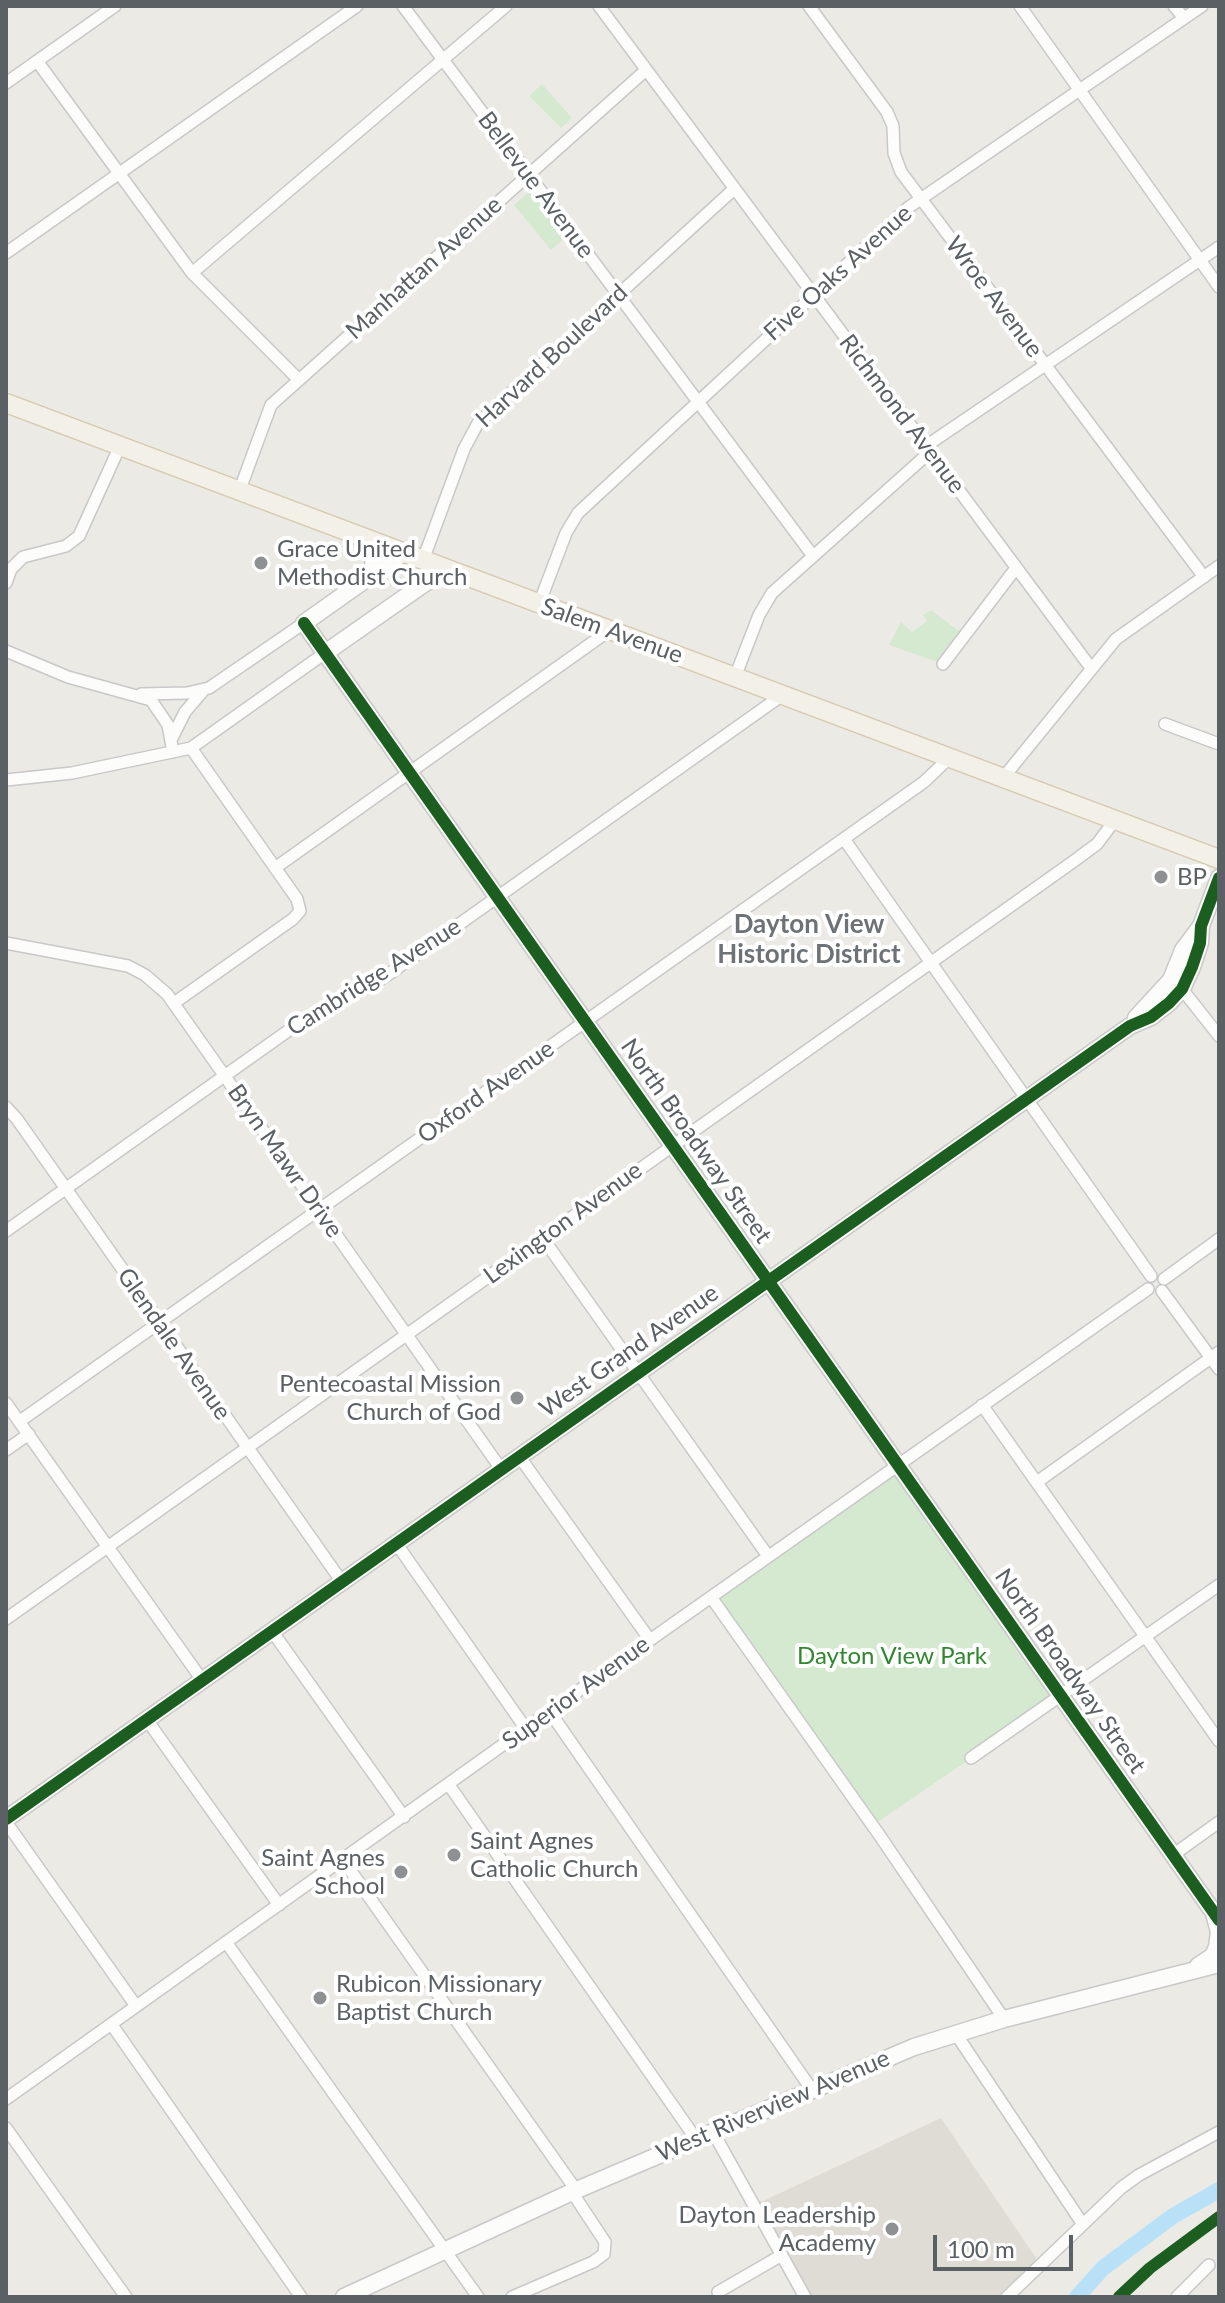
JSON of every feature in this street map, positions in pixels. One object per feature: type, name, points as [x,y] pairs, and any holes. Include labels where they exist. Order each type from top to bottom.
[{"type":"main road","name":"Salem Avenue","points":[[6,403],[1219,859]]},
{"type":"street","points":[[6,83],[115,6]]},
{"type":"street","points":[[6,253],[357,6]]},
{"type":"street","name":"Bellevue Avenue","points":[[403,6],[813,556]]},
{"type":"street","points":[[192,273],[506,6]]},
{"type":"street","name":"Richmond Avenue","points":[[599,6],[1091,668]]},
{"type":"street","name":"Wroe Avenue","points":[[809,6],[887,112],[893,126],[897,163],[921,199],[1204,577]]},
{"type":"street","points":[[1020,6],[1219,287]]},
{"type":"street","points":[[1174,6],[1184,18]]},
{"type":"street","name":"Five Oaks Avenue","points":[[539,604],[572,520],[909,207],[1202,6]]},
{"type":"street","points":[[37,61],[192,273],[299,380]]},
{"type":"street","name":"Manhattan Avenue","points":[[239,492],[271,405],[646,70]]},
{"type":"street","name":"Harvard Boulevard","points":[[432,564],[464,449],[478,423],[734,189]]},
{"type":"street","points":[[735,677],[767,600],[928,449],[1219,247]]},
{"type":"street","points":[[6,583],[11,569],[23,557],[66,546],[79,536],[120,446]]},
{"type":"street","points":[[369,541],[374,557],[372,575]]},
{"type":"street","points":[[172,738],[185,712],[204,691],[403,553]]},
{"type":"street","points":[[6,780],[85,771],[191,748],[418,587],[432,564]]},
{"type":"street","points":[[1003,778],[1116,639],[1219,566]]},
{"type":"street","points":[[943,664],[1016,568]]},
{"type":"street","name":"North Broadway Street","points":[[304,623],[1217,1917]]},
{"type":"street","points":[[275,868],[610,630]]},
{"type":"street","points":[[6,651],[68,677],[151,700],[161,713],[172,738],[173,752]]},
{"type":"street","points":[[136,694],[204,691]]},
{"type":"street","name":"Cambridge Avenue","points":[[6,1231],[314,1015],[386,976],[781,696]]},
{"type":"street","points":[[1165,724],[1219,744]]},
{"type":"street","points":[[174,1003],[300,911],[298,902],[284,881],[191,748]]},
{"type":"street","name":"Oxford Avenue","points":[[20,1421],[924,782],[949,758]]},
{"type":"street","name":"Lexington Avenue","points":[[6,1619],[1097,844],[1115,820]]},
{"type":"street","points":[[844,839],[1027,1099],[1154,1293],[1219,1239]]},
{"type":"street","name":"West Grand Avenue","points":[[1130,1026],[1171,980],[1183,950],[1201,926],[1219,878]]},
{"type":"street","name":"West Grand Avenue","points":[[6,1821],[1130,1026],[1151,1017],[1182,989],[1200,943],[1201,926]]},
{"type":"street","name":"Bryn Mawr Drive","points":[[6,943],[128,966],[154,981],[174,1003],[501,1469]]},
{"type":"street","points":[[1182,989],[1219,1036]]},
{"type":"street","name":"Glendale Avenue","points":[[6,1107],[342,1582]]},
{"type":"street","points":[[542,1237],[768,1556]]},
{"type":"street","points":[[1149,1283],[1158,1275],[1215,1355],[1219,1369]]},
{"type":"street","name":"Superior Avenue","points":[[6,2099],[900,1465],[1149,1283]]},
{"type":"street","points":[[1037,1482],[1215,1355]]},
{"type":"street","points":[[6,1403],[202,1680]]},
{"type":"street","points":[[982,1405],[1219,1741]]},
{"type":"street","points":[[6,1450],[29,1434]]},
{"type":"street","points":[[519,1456],[650,1640]]},
{"type":"street","points":[[396,1543],[526,1729]]},
{"type":"street","points":[[971,1758],[1219,1585]]},
{"type":"street","points":[[711,1597],[889,1848],[1004,2019]]},
{"type":"street","points":[[272,1631],[404,1817]]},
{"type":"street","points":[[550,1712],[812,2090]]},
{"type":"street","points":[[147,1720],[279,1905]]},
{"type":"street","points":[[449,1785],[696,2139]]},
{"type":"street","points":[[6,1821],[136,2006]]},
{"type":"street","points":[[1173,1855],[1219,1822]]},
{"type":"street","points":[[343,1860],[574,2191],[605,2242],[604,2254],[593,2262],[512,2297]]},
{"type":"street","points":[[1191,1971],[1213,1956],[1219,1932],[1217,1917]]},
{"type":"street","points":[[226,1942],[478,2297]]},
{"type":"street","name":"West Riverview Avenue","points":[[344,2297],[574,2191],[914,2047],[1004,2019],[1219,1964]]},
{"type":"street","points":[[112,2025],[301,2297]]},
{"type":"street","points":[[956,2034],[1082,2223]]},
{"type":"street","points":[[6,2128],[126,2297]]},
{"type":"street","points":[[713,2132],[805,2297]]},
{"type":"street","points":[[1007,2297],[1082,2223],[1139,2175],[1219,2132]]},
{"type":"street","points":[[718,2292],[782,2255]]},
{"type":"street","points":[[1177,2297],[1209,2265]]},
{"type":"shaded area","name":"Dayton Leadership Academy","points":[[941,2118],[1040,2264],[1007,2297],[805,2297],[752,2202],[763,2201]]},
{"type":"green space","points":[[542,84],[572,118],[561,128],[529,96]]},
{"type":"green space","points":[[530,191],[565,238],[551,250],[514,205]]},
{"type":"green space","points":[[931,610],[964,635],[943,664],[889,645],[901,622],[912,632],[927,621],[923,615]]},
{"type":"green space","name":"Dayton View Park","points":[[900,1465],[1060,1697],[872,1826],[711,1597]]},
{"type":"waterway","points":[[1077,2297],[1103,2268],[1173,2216],[1219,2190]]},
{"type":"cycle path","points":[[304,623],[1219,1920]]},
{"type":"cycle path","points":[[6,1819],[1130,1026],[1151,1017],[1182,989],[1192,967],[1200,943],[1201,926],[1219,878]]},
{"type":"cycle path","points":[[1119,2297],[1150,2268],[1219,2217]]},
{"type":"place","name":"Grace United Methodist Church","points":[[261,563]]},
{"type":"place","name":"BP","points":[[1161,877]]},
{"type":"place","name":"Pentecoastal Mission Church of God","points":[[517,1398]]},
{"type":"place","name":"Saint Agnes Catholic Church","points":[[454,1855]]},
{"type":"place","name":"Saint Agnes School","points":[[401,1872]]},
{"type":"place","name":"Rubicon Missionary Baptist Church","points":[[320,1998]]},
{"type":"place","name":"Dayton Leadership Academy","points":[[892,2229]]},
{"type":"district","name":"Dayton View Historic District","points":[[809,940]]}]
